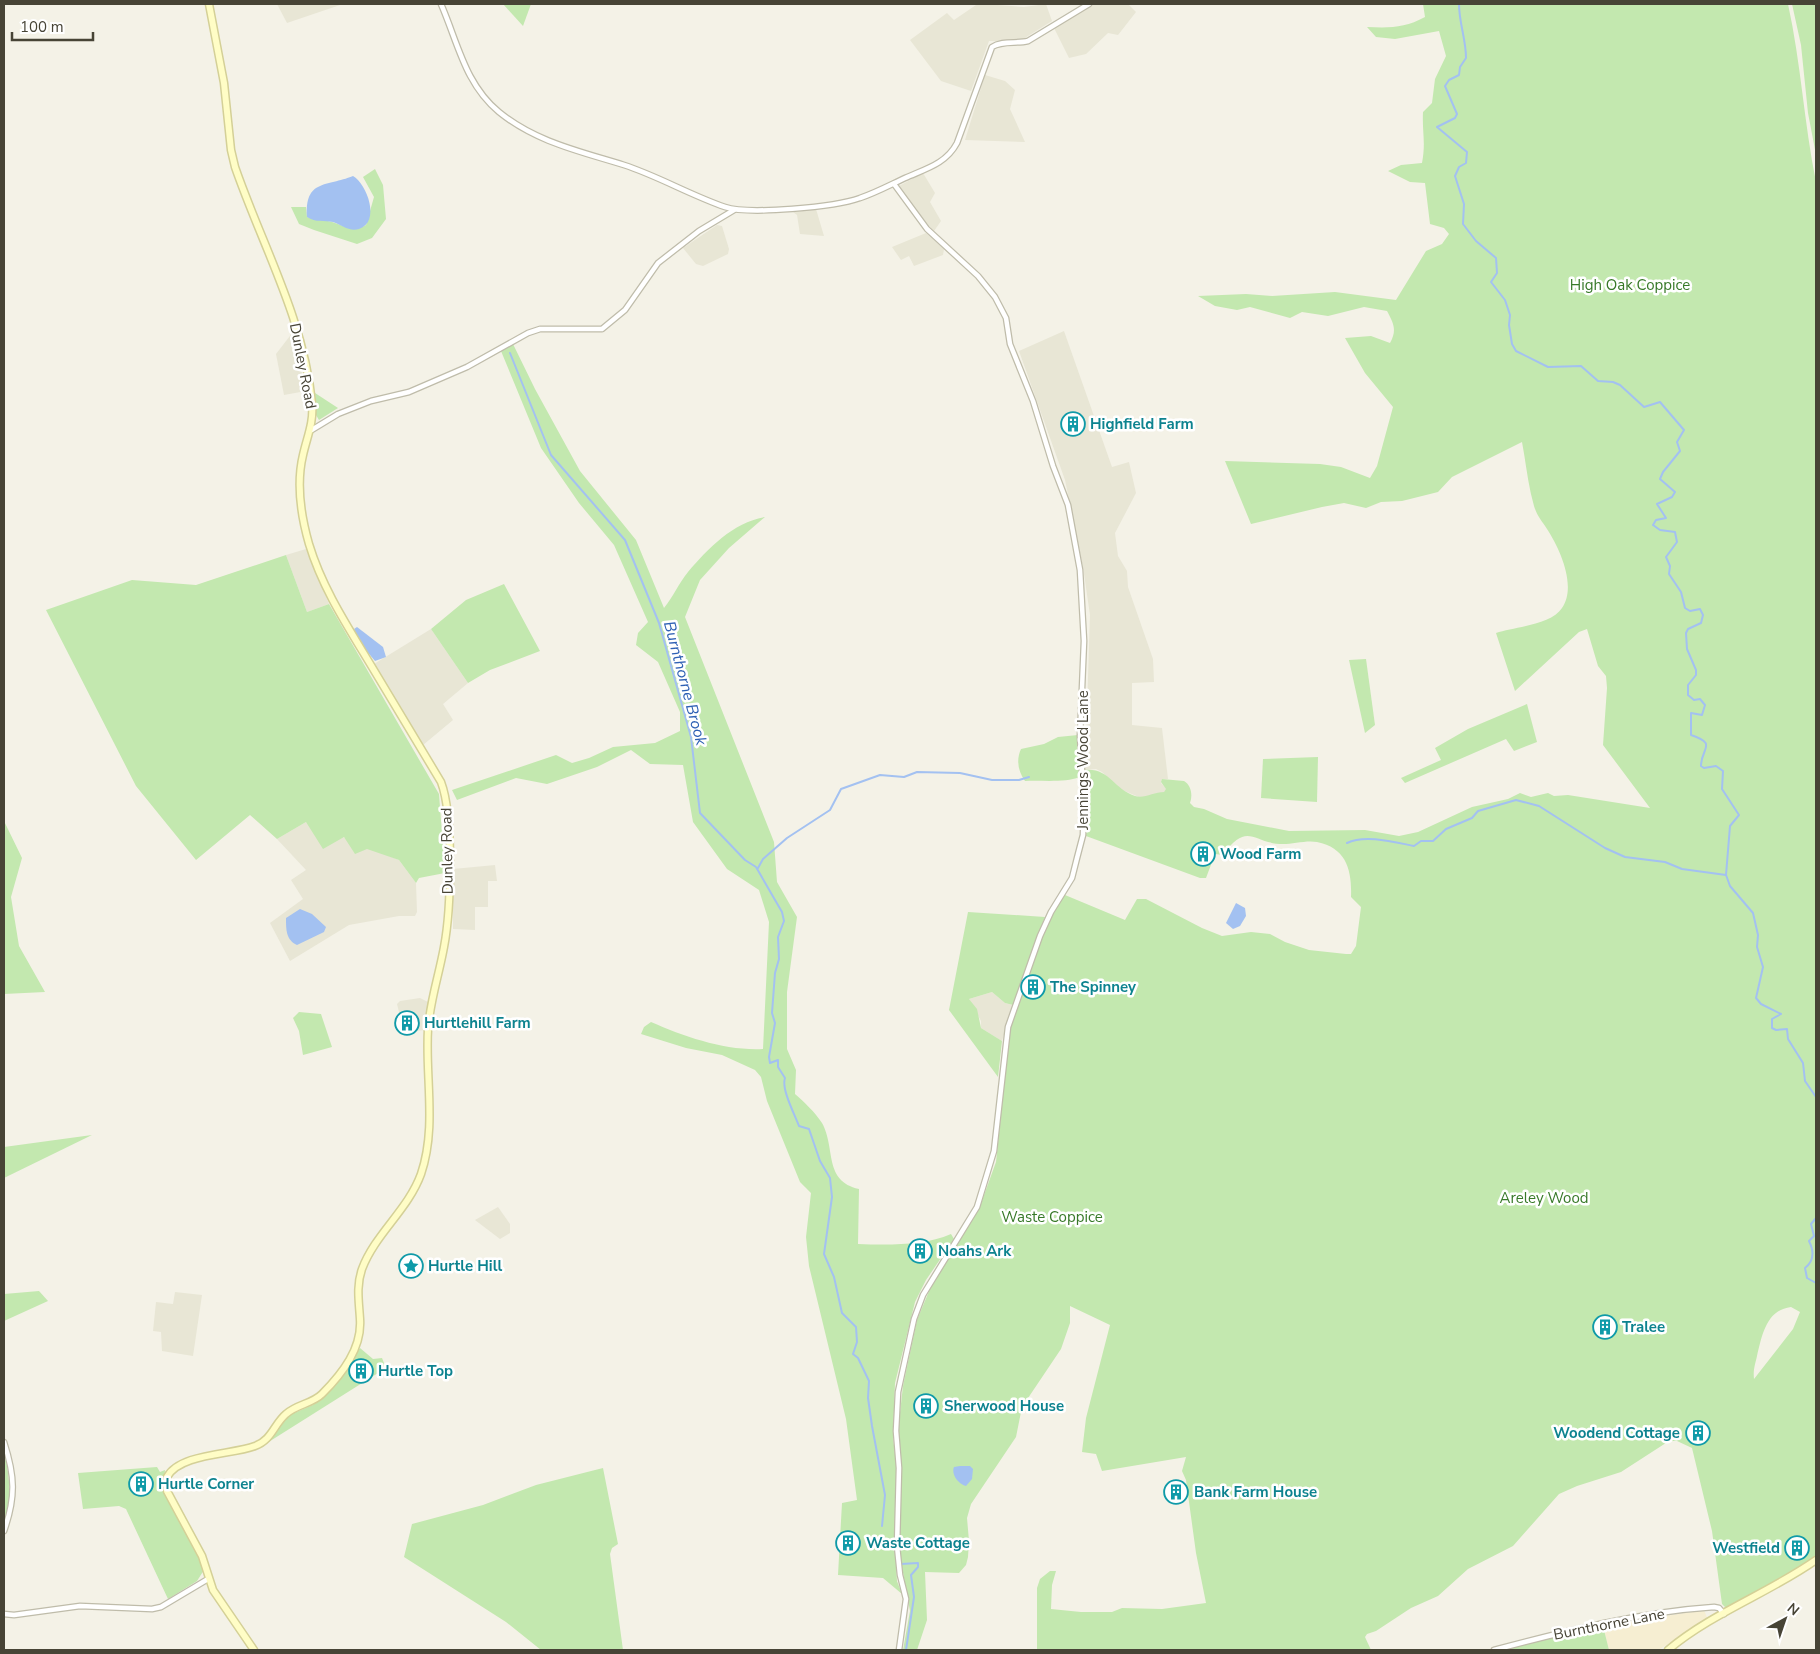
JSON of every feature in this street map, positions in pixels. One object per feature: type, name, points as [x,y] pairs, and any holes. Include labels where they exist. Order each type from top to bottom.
[{"type":"street","name":"Dunley Road","points":[[208,1579],[202,1556],[167,1491],[167,1477],[172,1470],[194,1460],[245,1450],[260,1444],[272,1434],[286,1413],[315,1400],[328,1387],[353,1354],[360,1339],[358,1290],[361,1270],[380,1238],[414,1191],[426,1156],[428,1137],[428,1030],[431,1003],[448,922],[447,806],[441,782],[334,604],[313,558],[304,528],[300,486],[303,454],[310,432],[312,404],[294,316],[244,192],[233,158],[224,83],[209,4]]},
{"type":"street","points":[[441,4],[463,62],[477,89],[510,120],[540,138],[641,171],[734,210],[770,210],[844,202],[894,184],[940,163],[952,152],[992,47],[999,43],[1018,43],[1028,40],[1089,4]]},
{"type":"street","name":"Jennings Wood Lane","points":[[894,184],[927,229],[978,276],[995,297],[1006,318],[1010,344],[1033,402],[1053,466],[1068,505],[1080,570],[1084,641],[1080,736],[1084,806],[1083,835],[1072,878],[1051,912],[1040,936],[1008,1026],[994,1151],[977,1207],[929,1282],[920,1302],[898,1392],[896,1431],[899,1468],[897,1546],[900,1575],[906,1599],[899,1650]]},
{"type":"street","points":[[310,432],[338,414],[371,401],[409,392],[467,367],[528,332],[540,329],[602,329],[625,310],[658,263],[699,231],[734,210]]},
{"type":"street","points":[[4,1442],[14,1482],[12,1504],[4,1531]]},
{"type":"street","points":[[1668,1650],[1724,1614],[1776,1586],[1816,1560]]},
{"type":"street","points":[[4,1614],[14,1615],[80,1606],[152,1609],[161,1607],[208,1579],[225,1611],[254,1650]]},
{"type":"street","name":"Burnthorne Lane","points":[[1494,1650],[1559,1632],[1631,1618],[1709,1608],[1719,1608],[1724,1614]]},
{"type":"shaded area","points":[[277,4],[343,4],[287,23]]},
{"type":"shaded area","points":[[1046,4],[1052,21],[1020,41],[989,41],[971,91],[941,81],[910,40],[947,13],[954,20],[976,5],[1024,7]]},
{"type":"shaded area","points":[[1095,4],[1128,4],[1136,12],[1118,35],[1108,33],[1086,54],[1069,58],[1054,28]]},
{"type":"shaded area","points":[[985,75],[1005,81],[1015,90],[1010,109],[1025,142],[965,140]]},
{"type":"shaded area","points":[[923,173],[935,193],[930,202],[941,221],[934,231],[916,212],[899,186]]},
{"type":"shaded area","points":[[816,209],[824,236],[800,234],[797,215],[793,212]]},
{"type":"shaded area","points":[[717,225],[722,226],[729,249],[728,254],[703,266],[696,264],[683,248]]},
{"type":"shaded area","points":[[926,233],[944,249],[943,255],[914,266],[909,256],[901,260],[892,247]]},
{"type":"shaded area","points":[[1064,331],[1112,467],[1129,462],[1136,493],[1115,533],[1118,556],[1127,571],[1128,587],[1153,659],[1154,682],[1132,683],[1132,725],[1162,728],[1168,779],[1162,779],[1161,783],[1167,789],[1164,792],[1141,798],[1120,789],[1102,772],[1096,769],[1085,770],[1090,615],[1083,567],[1065,480],[1019,351]]},
{"type":"shaded area","points":[[293,332],[306,391],[284,395],[276,354]]},
{"type":"shaded area","points":[[306,549],[329,604],[307,612],[286,555]]},
{"type":"shaded area","points":[[431,629],[468,683],[443,704],[453,720],[423,745],[374,664]]},
{"type":"shaded area","points":[[306,822],[399,860],[416,883],[417,912],[415,916],[399,916],[349,925],[290,961],[270,923],[303,899],[291,880],[306,870],[277,839]]},
{"type":"shaded area","points":[[495,865],[497,881],[488,881],[488,907],[475,907],[475,930],[453,929],[453,869]]},
{"type":"shaded area","points":[[992,992],[1005,1003],[1013,1005],[1002,1041],[981,1028],[981,1021],[969,999]]},
{"type":"shaded area","points":[[420,998],[428,1002],[425,1030],[404,1032],[397,1004],[400,1001]]},
{"type":"shaded area","points":[[498,1207],[510,1224],[510,1233],[500,1239],[475,1220]]},
{"type":"shaded area","points":[[175,1292],[202,1295],[193,1356],[162,1351],[161,1332],[153,1331],[156,1302],[173,1304]]},
{"type":"shaded area","points":[[1704,1610],[1708,1620],[1658,1650],[1609,1650],[1603,1626]]},
{"type":"green space","points":[[503,4],[531,4],[523,26]]},
{"type":"green space","points":[[1423,4],[1788,4],[1816,182],[1816,1555],[1785,1577],[1727,1609],[1722,1604],[1712,1531],[1692,1448],[1677,1441],[1669,1441],[1621,1472],[1577,1486],[1559,1494],[1513,1546],[1468,1569],[1438,1596],[1411,1608],[1376,1631],[1367,1634],[1365,1637],[1371,1650],[1037,1650],[1037,1588],[1040,1579],[1050,1571],[1056,1571],[1052,1585],[1051,1609],[1081,1612],[1112,1612],[1122,1608],[1162,1609],[1206,1603],[1196,1553],[1186,1480],[1182,1471],[1186,1457],[1102,1471],[1096,1454],[1082,1452],[1086,1418],[1110,1325],[1070,1306],[1070,1323],[1061,1349],[1022,1407],[1016,1437],[971,1504],[967,1518],[969,1541],[966,1565],[959,1573],[925,1572],[927,1620],[917,1650],[903,1650],[910,1611],[902,1567],[896,1565],[897,1581],[902,1594],[883,1578],[838,1575],[842,1503],[857,1500],[846,1419],[809,1266],[806,1237],[811,1193],[800,1182],[767,1101],[761,1077],[755,1070],[722,1055],[686,1048],[641,1034],[644,1027],[651,1022],[706,1042],[735,1048],[763,1049],[769,922],[759,890],[727,869],[693,822],[683,765],[650,764],[631,750],[597,767],[547,784],[516,778],[457,800],[452,790],[556,755],[572,763],[589,758],[613,747],[655,743],[680,731],[680,712],[658,662],[636,645],[638,633],[648,622],[614,545],[579,503],[541,448],[501,351],[513,344],[535,389],[580,471],[636,540],[664,608],[688,572],[713,545],[743,524],[765,517],[729,548],[700,580],[685,617],[774,842],[777,882],[797,917],[787,992],[787,1049],[796,1070],[795,1094],[813,1111],[822,1123],[829,1143],[832,1162],[840,1179],[848,1185],[859,1189],[858,1244],[917,1243],[951,1234],[954,1239],[926,1280],[915,1302],[895,1383],[893,1437],[897,1472],[901,1471],[898,1430],[903,1386],[917,1320],[932,1284],[979,1209],[996,1162],[1010,1029],[1041,938],[1052,913],[1065,895],[1125,920],[1137,899],[1146,899],[1202,928],[1222,936],[1251,932],[1270,934],[1285,942],[1309,950],[1346,954],[1351,954],[1356,946],[1361,907],[1351,897],[1349,870],[1346,862],[1335,849],[1317,842],[1283,844],[1245,836],[1232,844],[1223,855],[1215,854],[1206,878],[1200,878],[1086,836],[1088,812],[1085,770],[1100,772],[1121,789],[1138,797],[1164,792],[1166,789],[1161,782],[1162,779],[1184,781],[1190,788],[1190,803],[1194,807],[1204,809],[1227,819],[1289,831],[1365,830],[1399,836],[1418,832],[1472,807],[1508,799],[1520,793],[1531,797],[1548,793],[1554,796],[1568,795],[1650,808],[1603,745],[1607,688],[1606,676],[1598,666],[1587,629],[1579,632],[1515,691],[1496,633],[1532,625],[1557,614],[1566,599],[1568,589],[1565,568],[1557,547],[1534,506],[1522,442],[1452,477],[1438,492],[1402,501],[1381,502],[1366,508],[1344,503],[1251,524],[1225,461],[1320,464],[1341,467],[1370,478],[1377,466],[1393,407],[1365,373],[1345,338],[1371,336],[1390,343],[1394,327],[1387,311],[1364,307],[1328,316],[1302,312],[1290,318],[1250,307],[1237,310],[1215,306],[1198,296],[1246,294],[1272,296],[1335,292],[1396,300],[1426,251],[1442,244],[1449,234],[1444,228],[1430,224],[1425,183],[1410,182],[1388,171],[1401,165],[1422,163],[1424,149],[1423,112],[1432,103],[1435,79],[1446,56],[1439,31],[1395,39],[1376,37],[1367,27],[1397,26],[1425,17]],"holes":[[[1791,1307],[1800,1312],[1793,1329],[1754,1379],[1754,1368],[1766,1325],[1776,1313],[1783,1309]]]},
{"type":"green space","points":[[1792,4],[1816,4],[1816,155],[1808,113],[1801,45]]},
{"type":"green space","points":[[375,169],[383,185],[386,219],[372,238],[357,244],[299,224],[291,207],[306,207],[307,217],[346,227],[358,228],[366,225],[374,197],[363,177]]},
{"type":"green space","points":[[315,393],[338,408],[319,420],[316,415]]},
{"type":"green space","points":[[286,555],[307,612],[329,604],[439,794],[445,873],[419,878],[416,883],[399,860],[367,849],[355,854],[344,837],[323,849],[306,822],[277,839],[250,815],[196,860],[136,786],[46,610],[132,580],[196,585]]},
{"type":"green space","points":[[504,584],[540,651],[490,670],[468,683],[431,629],[466,600]]},
{"type":"green space","points":[[1366,659],[1375,725],[1365,733],[1349,660]]},
{"type":"green space","points":[[1527,704],[1537,742],[1514,751],[1506,739],[1405,783],[1401,778],[1441,760],[1435,748],[1468,729]]},
{"type":"green space","points":[[1078,735],[1079,777],[1060,781],[1025,781],[1018,765],[1021,749],[1044,744],[1058,737]]},
{"type":"green space","points":[[1318,757],[1317,802],[1261,798],[1263,759]]},
{"type":"green space","points":[[4,821],[22,858],[11,897],[19,946],[45,992],[4,994]]},
{"type":"green space","points":[[968,912],[1045,917],[1013,1005],[1005,1003],[992,992],[969,999],[977,1009],[981,1028],[1002,1041],[998,1077],[949,1010]]},
{"type":"green space","points":[[299,1012],[321,1014],[332,1047],[303,1055],[299,1031],[293,1018]]},
{"type":"green space","points":[[92,1135],[4,1178],[4,1147]]},
{"type":"green space","points":[[39,1291],[48,1301],[4,1321],[4,1294]]},
{"type":"green space","points":[[360,1348],[373,1359],[382,1358],[386,1368],[267,1443],[289,1415],[313,1405],[324,1397]]},
{"type":"green space","points":[[4,1452],[9,1488],[4,1523]]},
{"type":"green space","points":[[157,1467],[160,1472],[165,1470],[163,1489],[165,1495],[198,1552],[204,1570],[197,1581],[168,1599],[126,1509],[119,1506],[83,1509],[78,1473]]},
{"type":"green space","points":[[603,1468],[618,1544],[612,1548],[610,1554],[623,1650],[541,1650],[506,1622],[404,1557],[412,1524],[483,1505],[536,1485]]},
{"type":"green space","points":[[1603,1626],[1609,1650],[1505,1650],[1563,1634]]},
{"type":"water","points":[[353,176],[363,187],[370,203],[369,219],[366,225],[352,230],[333,222],[317,221],[307,217],[307,205],[314,190],[319,186]]},
{"type":"water","points":[[357,627],[383,647],[386,657],[375,661],[359,642],[354,629]]},
{"type":"water","points":[[1236,903],[1245,908],[1246,916],[1240,926],[1233,929],[1226,923]]},
{"type":"water","points":[[300,909],[312,914],[326,927],[324,932],[297,945],[289,937],[286,918]]},
{"type":"water","points":[[970,1466],[973,1469],[972,1479],[966,1486],[958,1481],[953,1473],[954,1467]]},
{"type":"waterway","points":[[1459,4],[1466,58],[1460,67],[1459,75],[1449,80],[1445,86],[1457,114],[1455,118],[1437,127],[1467,152],[1466,163],[1459,167],[1455,176],[1464,204],[1463,224],[1476,241],[1496,258],[1497,273],[1491,282],[1505,300],[1510,315],[1509,325],[1512,344],[1516,351],[1548,367],[1581,366],[1598,381],[1613,382],[1620,385],[1644,407],[1660,402],[1684,430],[1677,442],[1680,451],[1663,472],[1660,479],[1675,492],[1672,497],[1657,504],[1666,518],[1656,520],[1653,525],[1660,530],[1675,532],[1677,542],[1666,557],[1670,566],[1669,574],[1681,592],[1685,608],[1690,611],[1700,609],[1703,615],[1701,623],[1688,629],[1686,633],[1687,649],[1696,670],[1696,675],[1688,685],[1688,695],[1694,700],[1700,699],[1705,705],[1702,715],[1691,713],[1691,735],[1699,738],[1706,744],[1701,766],[1704,768],[1716,766],[1723,771],[1722,789],[1739,815],[1730,826],[1726,875],[1730,886],[1753,913],[1758,935],[1757,947],[1763,967],[1756,998],[1761,1004],[1781,1014],[1772,1019],[1772,1028],[1776,1030],[1787,1029],[1788,1039],[1803,1063],[1805,1081],[1816,1097]]},
{"type":"waterway","name":"Burnthorne Brook","points":[[510,353],[551,455],[625,540],[659,623],[691,737],[700,813],[745,860],[756,867],[782,912],[784,921],[778,937],[779,959],[775,973],[772,1013],[775,1023],[769,1057],[770,1063],[778,1060],[778,1067],[785,1078],[785,1089],[799,1126],[809,1129],[820,1161],[830,1178],[832,1197],[824,1254],[834,1277],[842,1313],[856,1327],[857,1342],[853,1354],[858,1358],[869,1381],[868,1398],[885,1495],[882,1526]]},
{"type":"waterway","points":[[758,868],[763,859],[787,838],[830,810],[841,789],[880,775],[904,777],[917,772],[960,773],[992,780],[1019,780],[1029,777]]},
{"type":"waterway","points":[[1347,843],[1354,840],[1371,839],[1414,846],[1421,841],[1433,841],[1446,829],[1472,818],[1478,811],[1516,800],[1539,806],[1605,848],[1625,857],[1665,862],[1682,869],[1726,875]]},
{"type":"waterway","points":[[1816,1218],[1811,1224],[1814,1236],[1809,1241],[1812,1248],[1812,1259],[1805,1268],[1807,1278],[1816,1283]]},
{"type":"waterway","name":"Burnthorne Brook","points":[[901,1564],[918,1563],[918,1567],[911,1575],[914,1597],[906,1650]]},
{"type":"waterway","name":"Burnthorne Brook","points":[[1540,1650],[1550,1650]]},
{"type":"place","name":"Highfield Farm","points":[[1073,424]]},
{"type":"place","name":"Wood Farm","points":[[1203,854]]},
{"type":"place","name":"The Spinney","points":[[1033,987]]},
{"type":"place","name":"Hurtlehill Farm","points":[[407,1023]]},
{"type":"place","name":"Noahs Ark","points":[[920,1251]]},
{"type":"place","name":"Hurtle Hill","points":[[411,1266]]},
{"type":"place","name":"Tralee","points":[[1605,1327]]},
{"type":"place","name":"Hurtle Top","points":[[361,1371]]},
{"type":"place","name":"Sherwood House","points":[[926,1406]]},
{"type":"place","name":"Woodend Cottage","points":[[1698,1433]]},
{"type":"place","name":"Hurtle Corner","points":[[141,1484]]},
{"type":"place","name":"Bank Farm House","points":[[1176,1492]]},
{"type":"place","name":"Waste Cottage","points":[[848,1543]]},
{"type":"place","name":"Westfield","points":[[1797,1548]]},
{"type":"park label","name":"High Oak Coppice","points":[[1630,285]]},
{"type":"park label","name":"Areley Wood","points":[[1544,1198]]},
{"type":"park label","name":"Waste Coppice","points":[[1052,1217]]}]
